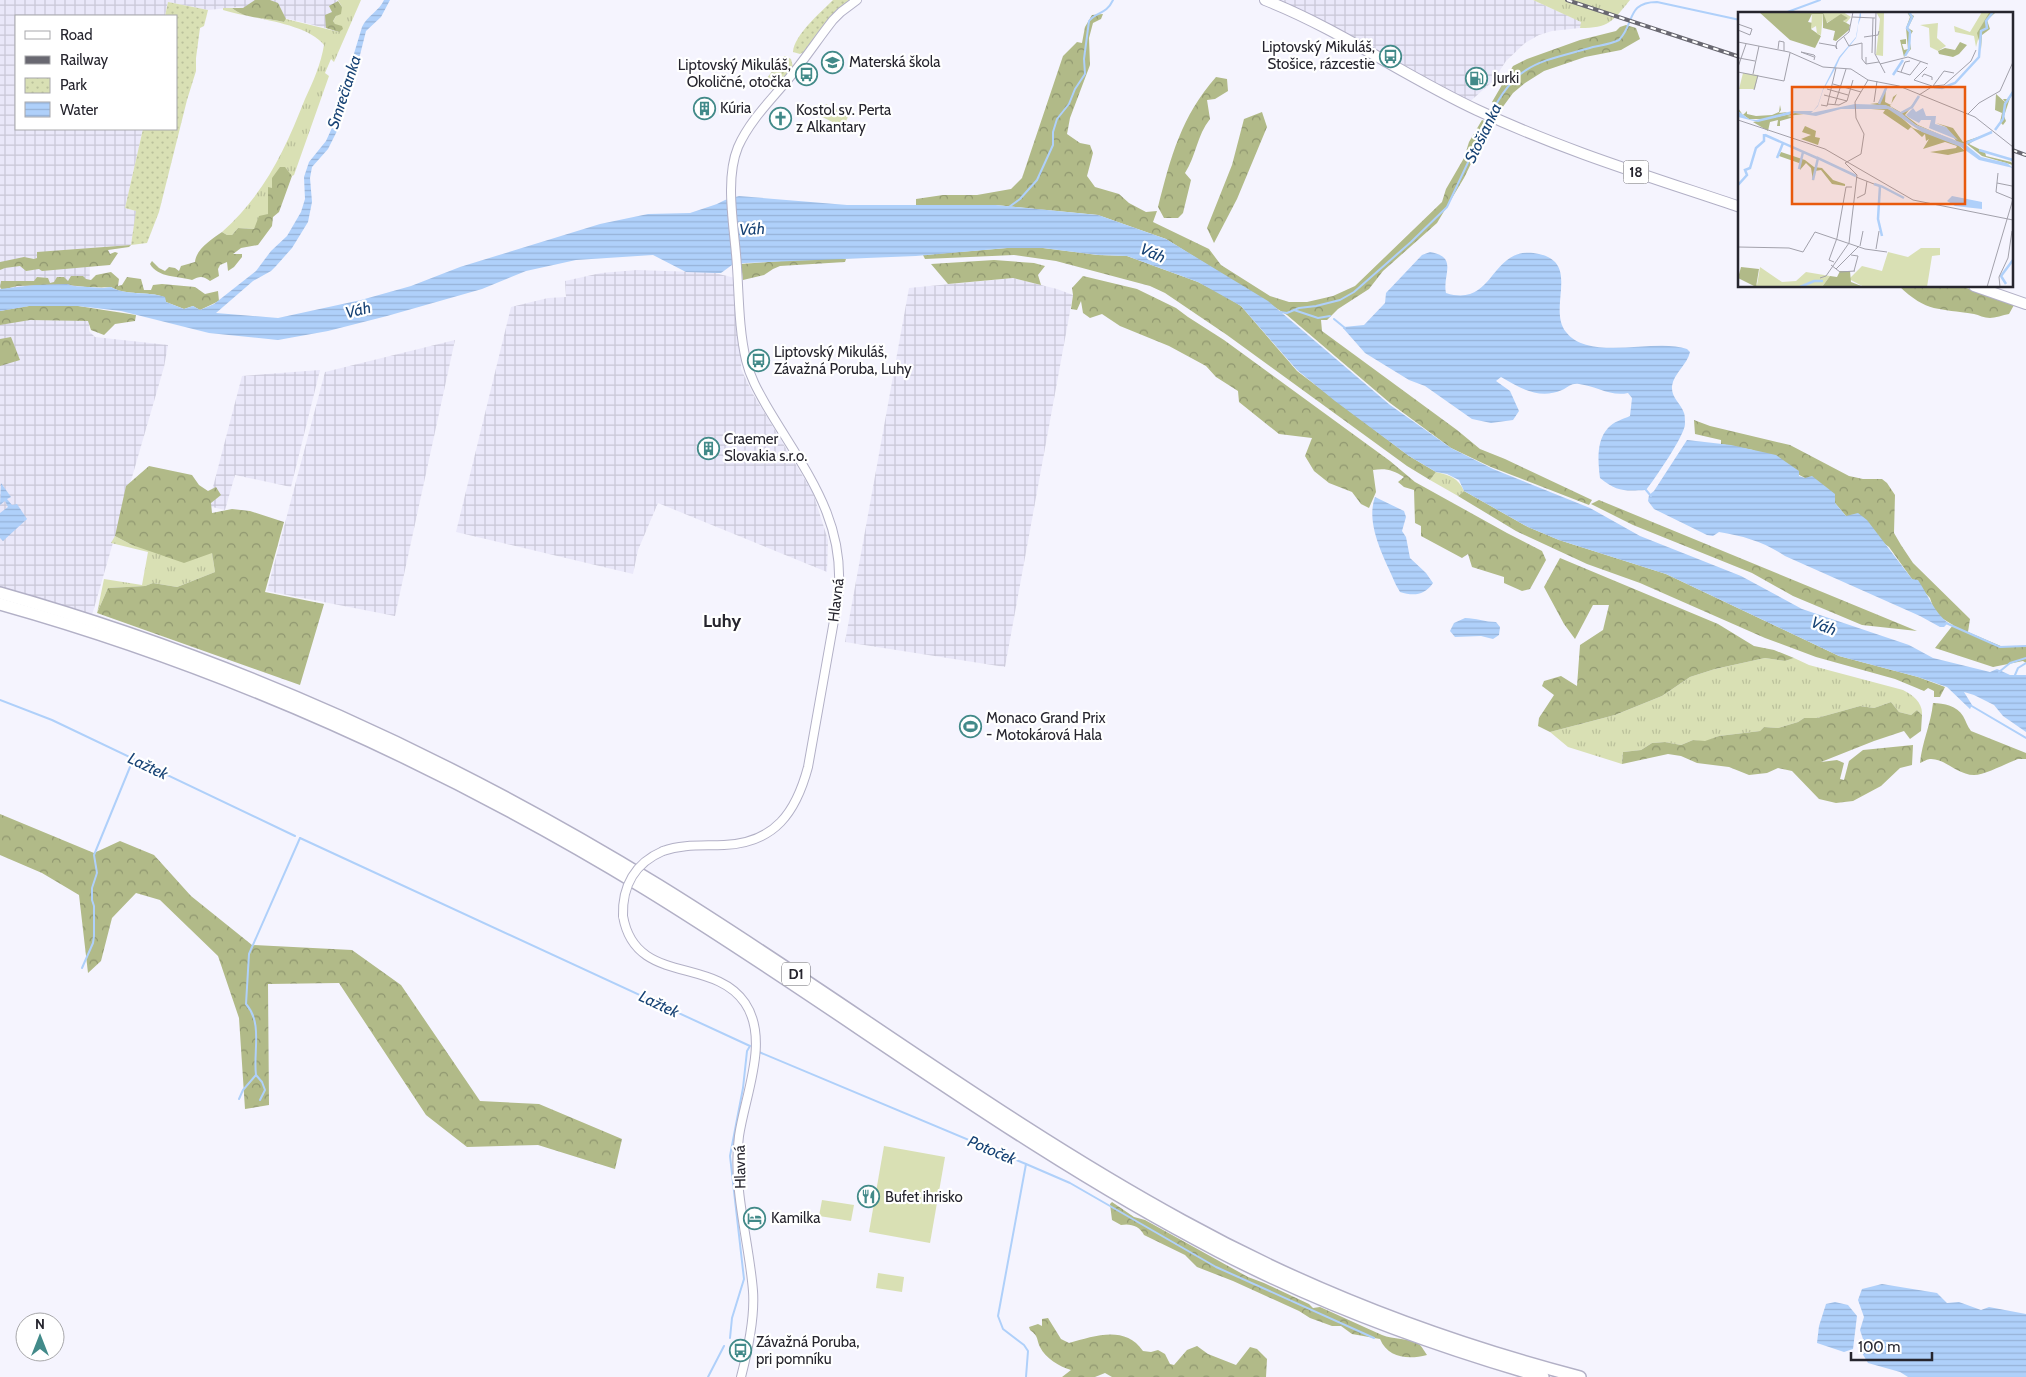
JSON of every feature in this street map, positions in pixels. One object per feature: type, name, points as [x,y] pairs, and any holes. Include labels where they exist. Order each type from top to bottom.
[{"type":"highway","name":"D1","points":[[0,593],[73,614],[206,660],[296,696],[433,759],[523,806],[656,884],[1023,1124],[1105,1176],[1184,1221],[1295,1278],[1379,1313],[1465,1344],[1580,1377]]},
{"type":"highway","name":"D1","points":[[0,604],[111,637],[202,669],[320,718],[437,772],[518,815],[647,890],[1033,1143],[1172,1226],[1254,1269],[1352,1312],[1446,1348],[1543,1377]]},
{"type":"main road","name":"18","points":[[1264,0],[1330,29],[1476,110],[1556,145],[1738,206]]},
{"type":"main road","points":[[1980,288],[2026,304]]},
{"type":"street","name":"Hlavná","points":[[741,1377],[748,1346],[753,1293],[741,1198],[738,1152],[756,1050],[754,1022],[741,998],[725,984],[715,979],[664,966],[643,954],[631,940],[623,916],[624,896],[632,875],[647,860],[663,851],[685,846],[730,845],[754,840],[771,831],[792,808],[802,791],[838,598],[839,557],[828,513],[766,404],[749,369],[742,334],[737,268],[732,192],[734,161],[738,148],[749,127],[833,20],[857,0]]},
{"type":"shaded area","points":[[0,0],[338,0],[326,28],[238,7],[208,10],[168,2],[165,15],[15,15],[15,130],[143,130],[125,208],[137,211],[131,245],[90,248],[89,331],[95,337],[168,345],[164,367],[92,615],[0,587]]},
{"type":"shaded area","points":[[1274,0],[1533,0],[1582,22],[1580,28],[1552,31],[1539,35],[1525,43],[1506,61],[1493,81],[1466,105]]},
{"type":"shaded area","points":[[715,266],[715,273],[743,280],[741,369],[753,394],[813,493],[828,540],[827,572],[658,503],[638,550],[633,574],[456,532],[511,307],[548,298],[566,297],[565,281],[601,273],[637,270],[696,272]]},
{"type":"shaded area","points":[[1013,278],[1073,295],[1005,667],[845,642],[909,288]]},
{"type":"shaded area","points":[[455,340],[395,616],[267,591],[325,372]]},
{"type":"shaded area","points":[[320,370],[291,487],[235,475],[225,510],[208,506],[242,376]]},
{"type":"green space","points":[[255,0],[270,0],[278,3],[286,19],[284,22],[244,15],[232,8],[243,8]]},
{"type":"green space","points":[[338,0],[361,0],[334,62],[331,59],[325,73],[329,76],[294,175],[292,176],[285,168],[272,189],[268,188],[268,214],[254,229],[238,228],[232,235],[227,235],[222,232],[262,187],[281,154],[314,79],[324,45],[316,37],[292,26],[246,15],[284,22],[286,19],[339,32],[333,21],[342,7]]},
{"type":"green space","points":[[833,0],[851,0],[804,52],[800,54],[793,52],[798,38],[803,31]]},
{"type":"green space","points":[[1533,0],[1630,0],[1614,19],[1604,25],[1580,28],[1581,22]]},
{"type":"green space","points":[[338,1],[342,7],[341,14],[336,16],[333,21],[335,24],[342,26],[343,29],[339,32],[326,28],[325,15],[332,12],[329,6]]},
{"type":"green space","points":[[168,2],[208,10],[204,26],[200,28],[196,71],[159,212],[147,243],[131,245],[136,211],[125,208],[143,130],[178,130],[178,15],[165,15]]},
{"type":"green space","points":[[223,8],[232,8],[244,15],[223,10]]},
{"type":"green space","points":[[1103,14],[1101,19],[1093,23],[1089,38],[1090,65],[1070,118],[1067,134],[1080,143],[1090,145],[1093,153],[1087,176],[1095,187],[1119,194],[1129,203],[1146,212],[1157,211],[1153,222],[1209,249],[1221,265],[1270,296],[1289,302],[1307,302],[1333,296],[1355,286],[1442,202],[1446,189],[1464,158],[1469,142],[1482,120],[1491,124],[1488,135],[1479,147],[1464,178],[1437,223],[1383,271],[1369,289],[1338,309],[1327,320],[1321,320],[1322,331],[1480,449],[1592,500],[1589,505],[1491,467],[1451,448],[1390,403],[1287,315],[1166,239],[1098,215],[996,205],[916,205],[916,199],[943,195],[977,195],[1011,189],[1022,178],[1063,56],[1077,42],[1082,43],[1085,27],[1092,15]]},
{"type":"green space","points":[[1626,25],[1636,28],[1640,39],[1621,50],[1585,57],[1544,71],[1513,93],[1502,108],[1492,102],[1513,66],[1580,40],[1616,31]]},
{"type":"green space","points":[[785,56],[791,59],[793,67],[775,90],[765,87],[767,78]]},
{"type":"green space","points":[[1216,77],[1227,79],[1228,91],[1215,99],[1207,100],[1210,119],[1202,132],[1185,173],[1191,180],[1183,213],[1178,218],[1164,218],[1158,207],[1173,154],[1194,107]]},
{"type":"green space","points":[[826,104],[849,115],[843,127],[820,116]]},
{"type":"green space","points":[[1262,112],[1267,127],[1237,199],[1214,243],[1207,228],[1232,165],[1244,119]]},
{"type":"green space","points":[[280,167],[285,167],[292,176],[279,212],[273,217],[272,226],[258,245],[241,248],[233,254],[242,254],[242,257],[234,267],[228,271],[227,262],[220,265],[218,269],[219,276],[210,281],[201,277],[192,280],[169,276],[158,272],[150,264],[152,261],[165,271],[169,267],[179,271],[181,266],[195,262],[201,249],[222,232],[232,235],[238,228],[254,229],[259,216],[268,214],[268,187],[272,188],[272,178]]},
{"type":"green space","points":[[131,245],[129,247],[108,250],[110,254],[118,253],[110,265],[42,271],[39,269],[26,271],[20,266],[0,270],[0,262],[24,257],[34,259],[37,258],[37,252]]},
{"type":"green space","points":[[1007,248],[1043,248],[1098,255],[1127,256],[1198,282],[1222,294],[1241,306],[1297,371],[1409,456],[1436,472],[1430,480],[1407,466],[1227,335],[1165,293],[1150,286],[1056,261],[1014,255],[925,259],[923,255]]},
{"type":"green space","points":[[807,259],[846,259],[845,262],[780,266],[764,275],[743,280],[741,264]]},
{"type":"green space","points":[[994,260],[1034,263],[1045,266],[1038,275],[1041,285],[1013,278],[948,284],[931,264]]},
{"type":"green space","points":[[111,272],[119,279],[118,286],[122,285],[127,277],[141,279],[144,290],[151,290],[153,285],[162,284],[195,287],[205,294],[218,291],[219,301],[200,310],[193,306],[184,309],[166,302],[164,297],[158,295],[123,292],[111,287],[67,284],[17,286],[2,290],[0,287],[1,281],[34,281],[37,277],[48,278],[50,283],[54,282],[57,277],[64,277],[68,281],[71,276],[83,276],[91,280],[96,275]]},
{"type":"green space","points":[[1083,276],[1137,289],[1176,308],[1224,340],[1390,461],[1415,482],[1542,551],[1546,560],[1530,589],[1522,591],[1504,583],[1504,577],[1472,567],[1468,554],[1462,558],[1421,536],[1421,526],[1415,523],[1414,490],[1404,487],[1398,482],[1404,477],[1389,470],[1373,470],[1376,492],[1369,508],[1361,504],[1352,492],[1329,483],[1314,471],[1305,456],[1312,438],[1279,434],[1239,402],[1238,391],[1216,377],[1206,366],[1169,346],[1120,326],[1102,314],[1090,318],[1083,313],[1081,301],[1077,310],[1071,309],[1072,288]]},
{"type":"green space","points":[[1901,288],[1967,288],[2014,305],[2009,314],[1988,318],[1934,308],[1909,295]]},
{"type":"green space","points":[[29,306],[78,306],[136,315],[135,321],[115,324],[104,335],[91,330],[88,321],[30,320],[0,325],[0,311]]},
{"type":"green space","points":[[11,337],[20,360],[0,366],[0,339]]},
{"type":"green space","points":[[1694,420],[1710,426],[1790,445],[1849,476],[1863,479],[1882,479],[1895,495],[1894,533],[1913,563],[1970,619],[1968,632],[2003,647],[2026,646],[2026,663],[2023,661],[1993,667],[1935,648],[1953,625],[1940,617],[1933,607],[1930,598],[1912,579],[1889,547],[1846,516],[1835,503],[1805,478],[1753,450],[1721,444],[1721,440],[1695,434]]},
{"type":"green space","points":[[149,466],[192,475],[199,485],[208,491],[216,487],[221,495],[211,503],[212,513],[232,509],[250,511],[284,522],[265,592],[324,604],[300,685],[97,613],[108,588],[145,586],[153,583],[177,587],[215,572],[212,553],[184,563],[132,545],[115,536],[126,486]]},
{"type":"green space","points":[[1436,472],[1453,478],[1464,491],[1458,496],[1430,480]]},
{"type":"green space","points":[[1464,491],[1528,527],[1559,540],[1666,574],[1839,656],[1918,677],[1945,687],[1940,697],[1934,697],[1934,691],[1928,688],[1924,691],[1895,679],[1816,657],[1765,638],[1640,583],[1587,564],[1516,531],[1458,496]]},
{"type":"green space","points":[[1599,500],[1917,631],[1862,625],[1793,596],[1752,573],[1633,525],[1591,504]]},
{"type":"green space","points":[[115,536],[132,545],[212,553],[215,572],[177,587],[153,583],[145,586],[108,588],[97,613],[104,579],[142,585],[148,552],[111,543]]},
{"type":"green space","points":[[1560,558],[1718,624],[1754,646],[1774,650],[1794,658],[1785,661],[1765,658],[1715,669],[1690,677],[1662,696],[1615,715],[1550,732],[1538,726],[1539,718],[1554,695],[1542,686],[1544,681],[1561,676],[1577,686],[1580,645],[1603,630],[1609,605],[1593,605],[1575,639],[1564,624],[1544,587]]},
{"type":"green space","points":[[1765,658],[1785,661],[1794,658],[1809,665],[1903,690],[1917,700],[1921,707],[1922,715],[1917,710],[1911,715],[1899,712],[1891,702],[1874,708],[1860,706],[1817,718],[1804,718],[1798,722],[1778,728],[1764,727],[1760,731],[1719,736],[1705,742],[1693,740],[1681,745],[1665,742],[1652,743],[1641,750],[1623,752],[1622,764],[1568,747],[1550,732],[1615,715],[1662,696],[1690,677],[1715,669]]},
{"type":"green space","points":[[1891,702],[1899,712],[1911,715],[1917,710],[1922,715],[1921,731],[1910,739],[1904,731],[1821,762],[1837,760],[1844,763],[1840,779],[1844,780],[1849,761],[1863,750],[1913,745],[1912,765],[1900,768],[1881,786],[1853,801],[1836,803],[1819,799],[1792,771],[1778,768],[1767,773],[1749,775],[1729,767],[1697,763],[1681,756],[1668,754],[1622,764],[1623,752],[1641,750],[1652,743],[1665,742],[1681,745],[1693,740],[1705,741],[1719,736],[1760,731],[1764,727],[1778,728],[1798,722],[1804,718],[1817,718],[1860,706],[1874,708]]},
{"type":"green space","points":[[1933,703],[1954,707],[1963,716],[1971,731],[2026,753],[2026,759],[2018,759],[1990,771],[1974,775],[1962,772],[1936,759],[1929,759],[1920,763]]},
{"type":"green space","points":[[0,814],[94,853],[120,841],[154,855],[191,896],[252,945],[352,950],[401,985],[480,1101],[539,1104],[622,1139],[615,1169],[538,1145],[467,1147],[426,1115],[339,983],[268,984],[269,1105],[245,1109],[239,1018],[218,956],[160,900],[136,893],[112,918],[101,961],[88,973],[79,895],[42,873],[0,855]]},
{"type":"green space","points":[[884,1146],[945,1157],[930,1243],[869,1232]]},
{"type":"green space","points":[[822,1200],[854,1205],[851,1221],[819,1216]]},
{"type":"green space","points":[[1112,1202],[1134,1217],[1145,1220],[1248,1277],[1309,1304],[1313,1308],[1320,1307],[1382,1335],[1416,1342],[1427,1355],[1406,1357],[1393,1354],[1380,1339],[1352,1334],[1341,1326],[1332,1326],[1310,1318],[1299,1311],[1233,1281],[1197,1267],[1185,1255],[1144,1235],[1137,1227],[1128,1224],[1121,1225],[1112,1220],[1110,1204]]},
{"type":"green space","points":[[878,1273],[904,1277],[902,1292],[876,1288]]},
{"type":"green space","points":[[1048,1318],[1061,1339],[1069,1343],[1099,1336],[1119,1335],[1136,1343],[1143,1351],[1151,1352],[1158,1350],[1165,1354],[1170,1364],[1174,1365],[1187,1350],[1197,1346],[1208,1354],[1236,1365],[1250,1347],[1257,1349],[1267,1359],[1266,1377],[1112,1377],[1105,1373],[1095,1377],[1062,1377],[1071,1370],[1062,1367],[1045,1355],[1036,1336],[1029,1327],[1038,1324],[1042,1326],[1042,1319]]},
{"type":"water","points":[[384,0],[390,0],[381,17],[366,31],[353,83],[338,129],[328,149],[312,167],[310,178],[312,202],[308,222],[292,248],[271,271],[253,281],[216,313],[278,318],[361,300],[411,286],[460,267],[600,224],[648,214],[690,213],[739,196],[847,205],[996,205],[1098,215],[1166,239],[1268,301],[1390,405],[1451,448],[1493,469],[1590,508],[1640,536],[1741,576],[1802,609],[1909,645],[1933,658],[1990,672],[1997,669],[2010,675],[2026,675],[2026,732],[2003,716],[1994,705],[1974,695],[1964,692],[1972,705],[1970,709],[1947,687],[1918,677],[1839,656],[1666,574],[1559,540],[1528,527],[1464,491],[1459,480],[1447,474],[1436,472],[1409,456],[1335,401],[1297,370],[1241,306],[1198,282],[1127,256],[1098,255],[1043,248],[1007,248],[916,256],[745,263],[732,265],[721,273],[686,272],[653,255],[576,260],[526,271],[482,289],[387,316],[328,331],[278,340],[209,333],[121,311],[78,306],[29,306],[0,311],[0,289],[67,284],[73,286],[111,287],[123,292],[158,295],[165,297],[166,302],[184,309],[193,306],[200,310],[214,304],[256,271],[271,251],[287,236],[301,212],[305,199],[304,177],[309,162],[326,141],[331,130],[362,27]]},
{"type":"water","points":[[1430,252],[1439,254],[1447,262],[1446,293],[1462,295],[1475,292],[1510,258],[1523,253],[1539,254],[1551,259],[1558,267],[1561,276],[1561,322],[1566,332],[1576,341],[1590,346],[1606,348],[1674,346],[1687,349],[1690,352],[1675,377],[1672,386],[1673,394],[1683,409],[1684,430],[1646,490],[1622,490],[1611,486],[1600,478],[1598,459],[1601,439],[1610,426],[1630,416],[1632,398],[1628,393],[1616,394],[1576,384],[1554,393],[1545,394],[1523,389],[1501,377],[1496,381],[1510,391],[1519,411],[1513,420],[1491,423],[1472,419],[1425,386],[1409,380],[1365,353],[1343,328],[1364,325],[1385,303],[1386,293],[1422,255]]},
{"type":"water","points":[[1687,440],[1731,445],[1776,455],[1799,471],[1799,476],[1805,478],[1812,476],[1835,494],[1835,503],[1846,516],[1858,513],[1867,520],[1912,579],[1918,580],[1935,609],[1948,623],[1944,627],[1940,627],[1920,616],[1785,556],[1761,543],[1719,532],[1713,536],[1707,535],[1654,509],[1648,501],[1649,495],[1654,491]]},
{"type":"water","points":[[1,483],[11,497],[7,499],[12,505],[17,504],[27,519],[3,541],[0,538],[0,513],[8,507],[5,501],[0,505]]},
{"type":"water","points":[[1375,497],[1404,511],[1406,517],[1402,531],[1406,537],[1410,558],[1426,573],[1433,583],[1422,593],[1409,594],[1400,592],[1396,585],[1374,530],[1373,508]]},
{"type":"water","points":[[1465,618],[1496,622],[1500,627],[1499,635],[1493,639],[1481,636],[1455,637],[1450,631],[1454,623]]},
{"type":"water","points":[[1882,1284],[1937,1293],[1947,1303],[1959,1302],[1981,1310],[1989,1307],[2026,1314],[2026,1377],[1908,1377],[1900,1372],[1868,1363],[1859,1348],[1863,1339],[1860,1330],[1864,1317],[1858,1300],[1862,1289]]},
{"type":"water","points":[[1835,1302],[1848,1305],[1857,1316],[1853,1349],[1844,1352],[1817,1343],[1819,1326],[1826,1304]]},
{"type":"waterway","points":[[1009,207],[1020,199],[1037,180],[1053,145],[1053,132],[1057,119],[1069,104],[1075,89],[1085,74],[1084,59],[1089,21],[1104,11],[1113,0]]},
{"type":"waterway","name":"Stošianka","points":[[1787,12],[1820,0]]},
{"type":"waterway","name":"Stošianka","points":[[1491,114],[1511,83],[1521,73],[1559,56],[1619,40],[1624,34],[1632,15],[1640,6],[1647,3],[1657,2],[1738,20]]},
{"type":"waterway","name":"Stošianka","points":[[1280,312],[1287,313],[1299,308],[1340,300],[1354,292],[1411,242],[1447,207],[1488,120]]},
{"type":"waterway","points":[[1294,310],[1318,318],[1330,316]]},
{"type":"waterway","points":[[1334,319],[1345,328]]},
{"type":"waterway","points":[[1646,490],[1651,496]]},
{"type":"waterway","points":[[1946,623],[2000,647],[2026,646]]},
{"type":"waterway","points":[[1999,672],[2010,663],[2026,658]]},
{"type":"waterway","points":[[2015,675],[2018,668],[2026,663]]},
{"type":"waterway","name":"Lažtek","points":[[0,700],[52,720],[295,836]]},
{"type":"waterway","points":[[1970,705],[2026,738]]},
{"type":"waterway","points":[[82,968],[93,943],[94,936],[92,888],[97,873],[94,855],[130,767]]},
{"type":"waterway","name":"Lažtek","points":[[300,838],[750,1046],[747,1051],[743,1088],[730,1156],[744,1279],[732,1318],[730,1338]]},
{"type":"waterway","points":[[239,1099],[243,1090],[256,1075],[256,1029],[251,1012],[246,1004],[249,954],[300,838]]},
{"type":"waterway","name":"Potoček","points":[[759,1052],[1026,1164],[998,1316],[1003,1329],[1024,1345],[1028,1351],[1026,1377]]},
{"type":"waterway","points":[[256,1075],[262,1082],[265,1090],[260,1100]]},
{"type":"waterway","points":[[1026,1164],[1070,1183],[1216,1267],[1374,1338]]},
{"type":"waterway","name":"Lažtek","points":[[708,1377],[724,1346]]},
{"type":"railway","points":[[1567,0],[1738,56]]},
{"type":"railway","points":[[2014,151],[2026,155]]},
{"type":"place","name":"Liptovský Mikuláš, Stošice, rázcestie","points":[[1391,56]]},
{"type":"place","name":"Materská škola","points":[[833,62]]},
{"type":"place","name":"Liptovský Mikuláš, Okoličné, otočka","points":[[807,74]]},
{"type":"place","name":"Jurki","points":[[1477,78]]},
{"type":"place","name":"Kúria","points":[[704,108]]},
{"type":"place","name":"Kostol sv. Perta z Alkantary","points":[[780,119]]},
{"type":"place","name":"Liptovský Mikuláš, Závažná Poruba, Luhy","points":[[758,361]]},
{"type":"place","name":"Craemer Slovakia s.r.o.","points":[[708,448]]},
{"type":"place","name":"Monaco Grand Prix - Motokárová Hala","points":[[970,727]]},
{"type":"place","name":"Bufet ihrisko","points":[[869,1197]]},
{"type":"place","name":"Kamilka","points":[[755,1218]]},
{"type":"place","name":"Závažná Poruba, pri pomníku","points":[[740,1351]]},
{"type":"district","name":"Luhy","points":[[722,621]]},
{"type":"water label","name":"Smrečianka","points":[[344,92]]},
{"type":"water label","name":"Váh","points":[[752,229]]},
{"type":"water label","name":"Váh","points":[[1153,253]]},
{"type":"water label","name":"Váh","points":[[358,310]]},
{"type":"water label","name":"Váh","points":[[1824,626]]}]
